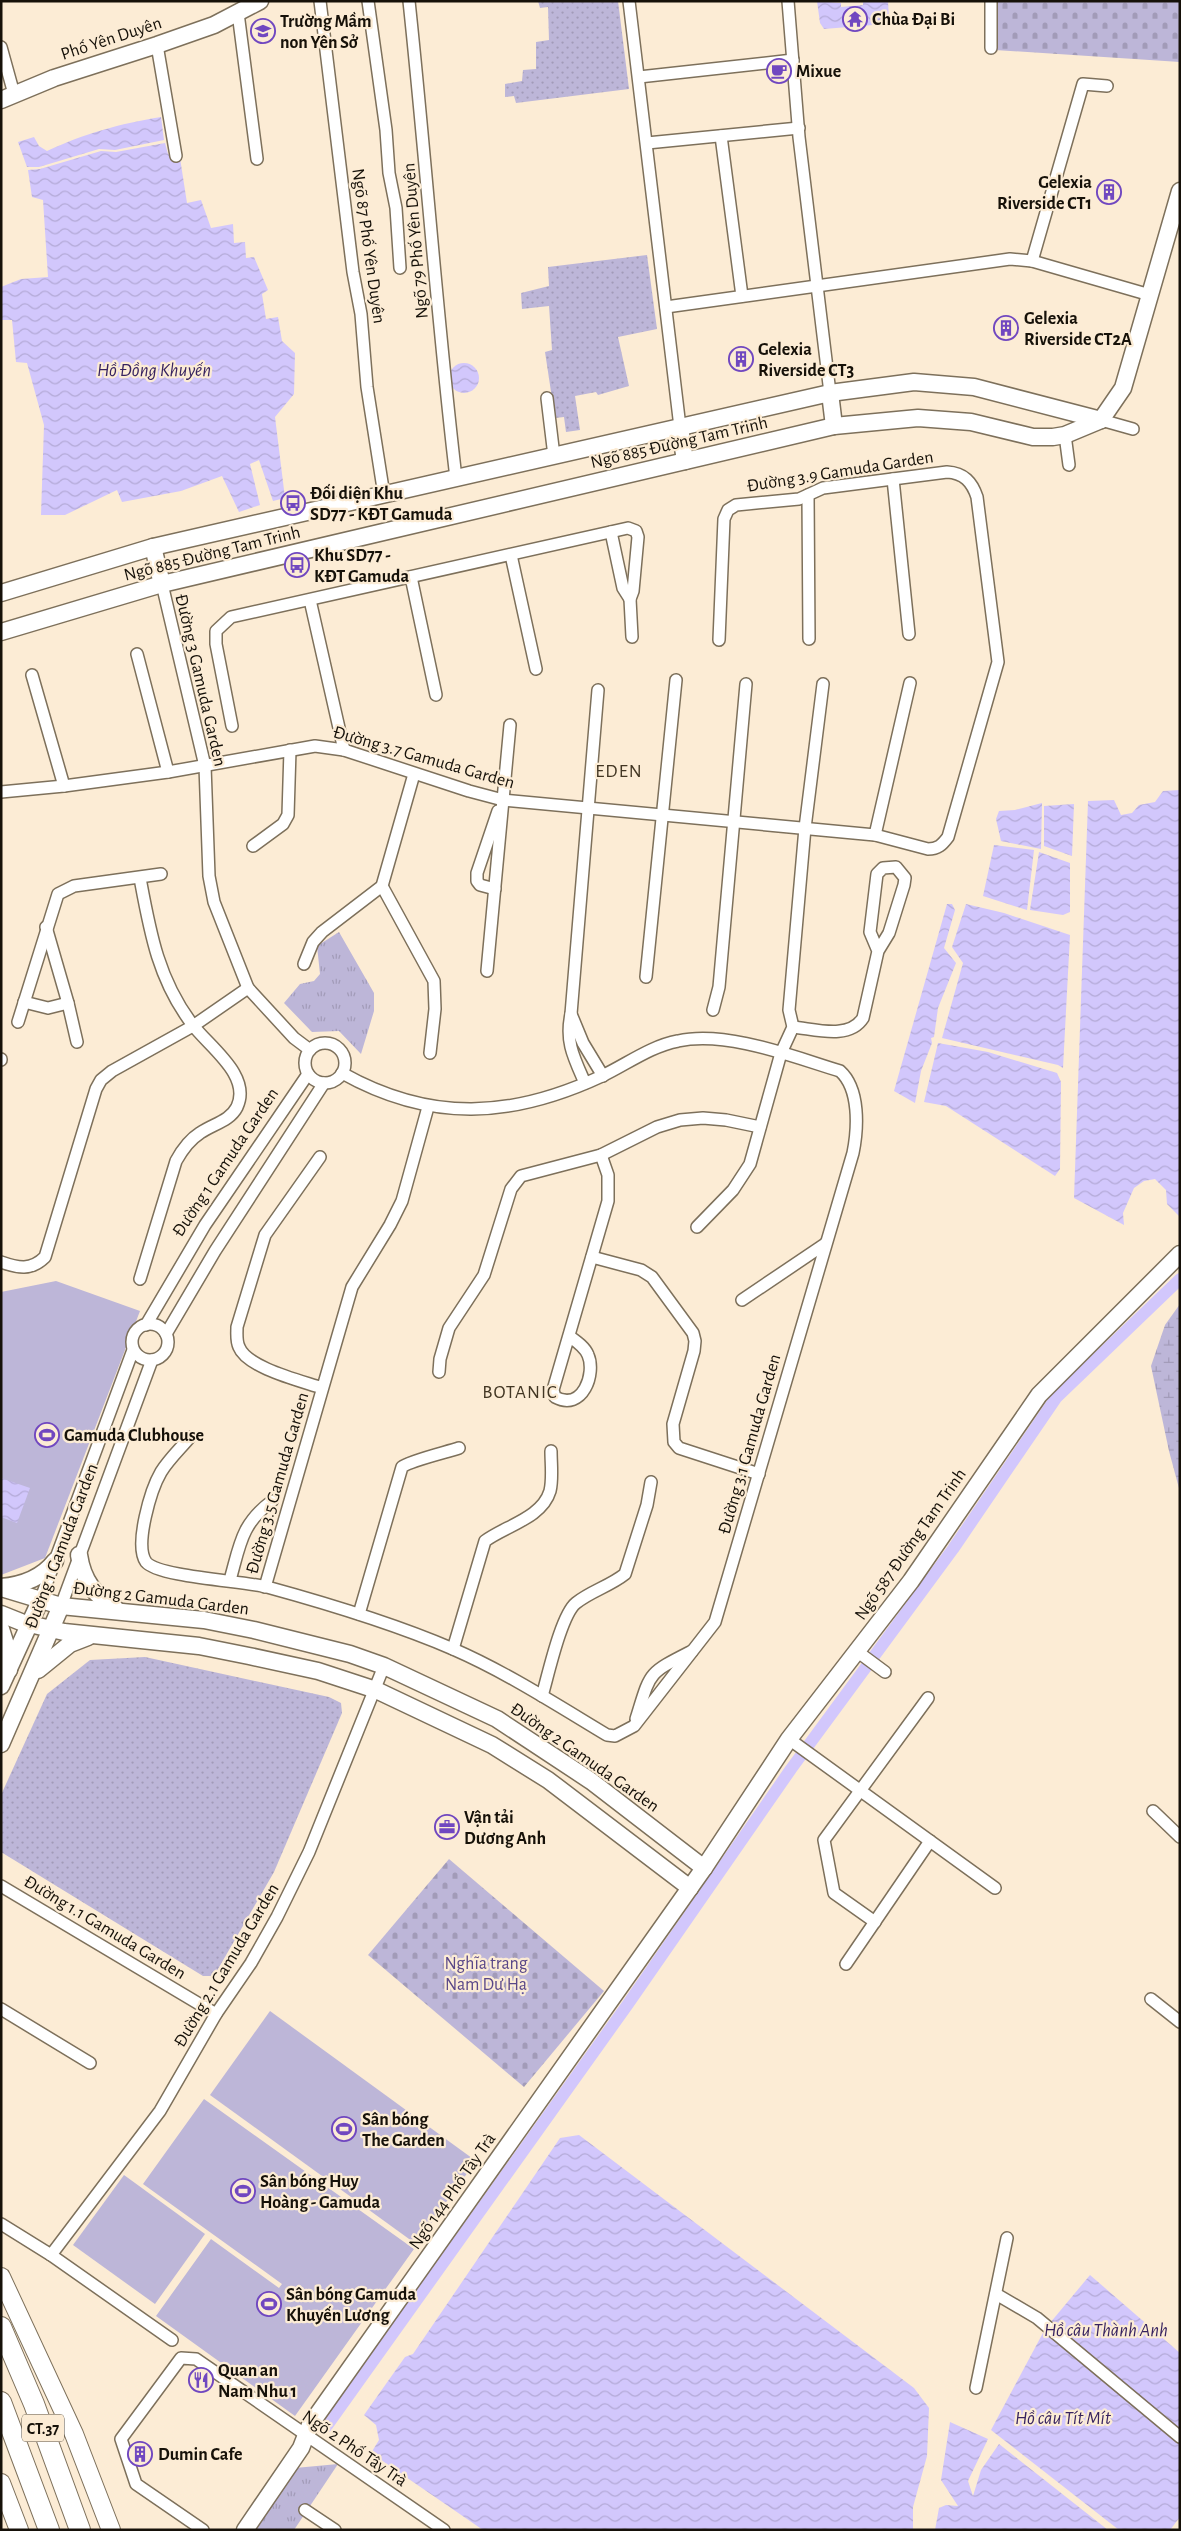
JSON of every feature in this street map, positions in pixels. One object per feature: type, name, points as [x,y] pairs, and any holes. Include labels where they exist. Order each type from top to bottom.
[{"type":"highway","name":"CT.37","points":[[1,2327],[34,2404],[80,2530]]},
{"type":"highway","name":"CT.37","points":[[1,2402],[49,2530]]},
{"type":"main road","points":[[1,2277],[74,2434],[111,2530]]},
{"type":"main road","points":[[1,2482],[19,2530]]},
{"type":"street","name":"Phố Yên Duyên","points":[[8,97],[54,78],[214,25],[260,1]]},
{"type":"street","name":"Ngõ 87 Phố Yên Duyên","points":[[320,1],[353,272],[361,314],[367,387],[384,495]]},
{"type":"street","points":[[368,1],[386,130],[389,174],[396,208],[400,268]]},
{"type":"street","name":"Ngõ 79 Phố Yên Duyên","points":[[409,1],[424,133],[443,367],[456,478]]},
{"type":"street","points":[[629,1],[685,461]]},
{"type":"street","points":[[788,1],[799,128],[819,285],[834,426]]},
{"type":"street","points":[[991,1],[991,48]]},
{"type":"street","points":[[238,13],[256,159]]},
{"type":"street","points":[[157,45],[176,156]]},
{"type":"street","points":[[1,47],[8,97]]},
{"type":"street","points":[[639,77],[793,60]]},
{"type":"street","points":[[1032,261],[1083,84],[1106,86]]},
{"type":"street","points":[[647,144],[799,128]]},
{"type":"street","points":[[721,136],[742,296]]},
{"type":"street","points":[[1133,429],[1101,420],[1123,388],[1180,191]]},
{"type":"street","points":[[666,307],[1010,259],[1032,261],[1150,295]]},
{"type":"street","name":"Ngõ 885 Đường Tam Trinh","points":[[1,593],[153,547],[830,393],[914,382],[974,387],[1101,420]]},
{"type":"street","points":[[547,398],[554,456]]},
{"type":"street","name":"Ngõ 885 Đường Tam Trinh","points":[[1,632],[162,584],[834,426],[918,418],[971,422],[1033,437],[1065,435],[1101,420]]},
{"type":"street","points":[[1065,435],[1069,465]]},
{"type":"street","name":"Đường 3.9 Gamuda Garden","points":[[719,640],[724,519],[728,510],[736,505],[799,499],[823,488],[957,473],[967,479],[974,487],[977,497],[998,662],[948,837],[936,849],[928,849],[875,835]]},
{"type":"street","points":[[893,479],[908,634]]},
{"type":"street","points":[[808,495],[810,639]]},
{"type":"street","points":[[232,726],[216,644],[216,631],[231,617],[630,528],[637,533],[633,591],[630,599],[632,637]]},
{"type":"street","points":[[611,532],[623,588],[630,599]]},
{"type":"street","points":[[153,547],[162,584]]},
{"type":"street","points":[[511,555],[536,669]]},
{"type":"street","points":[[411,577],[436,695]]},
{"type":"street","name":"Đường 3 Gamuda Garden","points":[[162,584],[205,766],[209,876],[214,902],[248,988],[294,1038],[310,1050]]},
{"type":"street","points":[[310,600],[344,750]]},
{"type":"street","points":[[137,654],[168,772]]},
{"type":"street","points":[[32,676],[64,786]]},
{"type":"street","points":[[646,977],[676,680]]},
{"type":"street","points":[[875,835],[910,683]]},
{"type":"street","points":[[713,1010],[719,986],[746,684]]},
{"type":"street","points":[[697,1227],[744,1177],[750,1164],[781,1053],[793,1027],[789,1010],[805,828],[823,684]]},
{"type":"street","points":[[585,1083],[570,1048],[567,1030],[571,1014],[598,690]]},
{"type":"street","points":[[487,971],[510,725]]},
{"type":"street","name":"Đường 3.7 Gamuda Garden","points":[[1,792],[64,786],[168,772],[315,746],[344,750],[414,774],[503,800],[875,835]]},
{"type":"street","points":[[253,846],[283,824],[288,815],[290,750]]},
{"type":"street","points":[[304,964],[313,942],[322,932],[382,886],[414,774]]},
{"type":"street","points":[[495,889],[480,885],[477,881],[477,873],[488,836],[503,800]]},
{"type":"street","points":[[793,1027],[837,1031],[849,1030],[858,1026],[863,1018],[878,952],[889,933],[904,885],[905,878],[896,867],[883,868],[877,874],[870,932],[878,952]]},
{"type":"street","points":[[18,1022],[46,927],[58,894],[74,886],[161,874]]},
{"type":"street","points":[[140,878],[152,944],[172,993],[193,1026],[230,1068],[238,1081],[240,1096],[237,1106],[230,1116],[200,1132],[182,1149],[176,1161],[140,1279]]},
{"type":"street","points":[[382,886],[434,982],[436,1009],[430,1053]]},
{"type":"street","points":[[46,927],[77,1042]]},
{"type":"street","points":[[1,1262],[25,1268],[36,1265],[44,1257],[96,1089],[102,1080],[112,1071],[193,1026],[248,988]]},
{"type":"street","points":[[24,1002],[48,1008],[68,1003]]},
{"type":"street","points":[[571,1014],[583,1043],[602,1076]]},
{"type":"street","points":[[342,1073],[364,1086],[428,1107],[495,1110],[554,1096],[602,1076],[659,1047],[678,1040],[742,1042],[781,1053]]},
{"type":"street","points":[[322,1043],[336,1047],[344,1059],[342,1073],[331,1082],[324,1083],[315,1080],[308,1074],[305,1066],[310,1050],[322,1043]]},
{"type":"street","name":"Đường 3.1 Gamuda Garden","points":[[406,1632],[453,1649],[542,1696],[607,1736],[616,1736],[634,1726],[716,1622],[853,1153],[857,1132],[852,1090],[847,1076],[840,1071],[781,1053]]},
{"type":"street","name":"Đường 1 Gamuda Garden","points":[[146,1325],[196,1239],[308,1074]]},
{"type":"street","points":[[166,1334],[214,1251],[324,1083]]},
{"type":"street","name":"Đường 3.5 Gamuda Garden","points":[[265,1587],[352,1287],[390,1225],[402,1201],[428,1107]]},
{"type":"street","points":[[439,1372],[440,1358],[449,1328],[484,1275],[510,1190],[522,1176],[601,1155],[657,1127],[680,1120],[703,1118],[726,1120],[760,1127]]},
{"type":"street","points":[[570,1336],[588,1353],[591,1363],[584,1391],[579,1398],[571,1402],[555,1397],[553,1390],[608,1200],[608,1175],[601,1155]]},
{"type":"street","name":"Đường 3.5 Gamuda Garden","points":[[320,1156],[266,1235],[236,1337],[239,1348],[245,1356],[256,1363],[284,1376],[322,1388]]},
{"type":"street","points":[[196,1239],[214,1251]]},
{"type":"street","points":[[742,1300],[825,1244]]},
{"type":"street","name":"Ngõ 587 Đường Tam Trinh","points":[[697,1878],[861,1654],[1039,1394],[1180,1254]]},
{"type":"street","points":[[592,1257],[641,1270],[652,1277],[693,1333],[695,1341],[694,1351],[673,1424],[674,1442],[679,1448],[759,1474]]},
{"type":"street","points":[[146,1325],[154,1325],[161,1328],[166,1334],[168,1342],[166,1351],[160,1357],[152,1360],[138,1356],[134,1350],[133,1336],[138,1329],[146,1325]]},
{"type":"street","name":"Đường 1 Gamuda Garden","points":[[1,1686],[40,1601],[134,1350]]},
{"type":"street","name":"Đường 1 Gamuda Garden","points":[[1,1744],[32,1677],[61,1606],[152,1360]]},
{"type":"street","name":"Đường 3.5 Gamuda Garden","points":[[190,1437],[158,1479],[142,1531],[143,1556],[148,1564],[165,1572],[230,1580],[265,1587],[359,1614],[406,1632]]},
{"type":"street","points":[[359,1614],[402,1467],[407,1462],[427,1459],[459,1448]]},
{"type":"street","points":[[453,1649],[485,1541],[538,1510],[546,1501],[552,1480],[551,1452]]},
{"type":"street","points":[[542,1696],[567,1613],[584,1597],[618,1580],[625,1574],[647,1505],[651,1482]]},
{"type":"street","name":"Đường 3.5 Gamuda Garden","points":[[230,1580],[247,1527],[256,1513],[272,1501]]},
{"type":"street","points":[[79,1555],[81,1569],[90,1589],[98,1597],[119,1611]]},
{"type":"street","points":[[1,1588],[32,1580],[48,1570],[55,1561]]},
{"type":"street","name":"Đường 2 Gamuda Garden","points":[[1,1588],[61,1606],[204,1620],[254,1630],[334,1650],[384,1666],[497,1719],[591,1781],[682,1851],[697,1878]]},
{"type":"street","points":[[1,1614],[30,1625],[51,1630],[92,1636],[199,1646],[318,1672],[376,1690],[492,1745],[540,1775],[668,1872],[697,1878]]},
{"type":"street","points":[[1,1629],[7,1648],[9,1670]]},
{"type":"street","points":[[32,1677],[52,1657],[70,1644],[92,1636]]},
{"type":"street","name":"Đường 3.1 Gamuda Garden","points":[[634,1726],[650,1677],[656,1670],[696,1649]]},
{"type":"street","points":[[861,1654],[882,1670]]},
{"type":"street","name":"Đường 2.1 Gamuda Garden","points":[[51,2255],[160,2111],[216,2014],[251,1963],[309,1852],[376,1690],[384,1666]]},
{"type":"street","points":[[875,1922],[834,1893],[824,1840],[928,1698]]},
{"type":"street","points":[[794,1743],[995,1888]]},
{"type":"street","points":[[1153,1811],[1180,1837]]},
{"type":"street","points":[[846,1964],[930,1841]]},
{"type":"street","points":[[668,1872],[682,1851]]},
{"type":"street","name":"Ngõ 144 Phố Tây Trà","points":[[245,2530],[302,2448],[310,2425],[697,1878]]},
{"type":"street","name":"Đường 1.1 Gamuda Garden","points":[[2,1886],[216,2014]]},
{"type":"street","points":[[1151,1999],[1178,2018]]},
{"type":"street","points":[[1,2009],[90,2063]]},
{"type":"street","points":[[1,2224],[51,2255],[172,2340]]},
{"type":"street","points":[[976,2388],[1007,2238]]},
{"type":"street","points":[[996,2294],[1037,2318],[1180,2437]]},
{"type":"street","name":"Ngõ 2 Phố Tây Trà","points":[[203,2530],[136,2484],[121,2439],[181,2358],[196,2359],[444,2530]]},
{"type":"street","points":[[305,2510],[335,2530]]},
{"type":"green space","points":[[538,1],[618,1],[629,89],[516,103],[514,96],[505,97],[505,84],[522,81],[523,70],[536,69],[536,42],[549,40],[548,7],[540,8]]},
{"type":"green space","points":[[996,1],[1180,1],[1180,62],[995,50]]},
{"type":"green space","points":[[647,255],[657,329],[618,337],[629,386],[598,395],[596,392],[575,396],[580,430],[566,432],[564,417],[555,418],[545,352],[552,350],[549,306],[522,309],[521,293],[549,286],[548,267]]},
{"type":"green space","points":[[339,932],[374,993],[374,1011],[361,1054],[339,1031],[312,1032],[284,1003],[300,984],[314,981],[320,974],[317,946]]},
{"type":"green space","name":"Gamuda Clubhouse","points":[[56,1281],[140,1311],[45,1558],[1,1575],[1,1292]]},
{"type":"green space","points":[[1180,1304],[1180,1492],[1169,1451],[1151,1366],[1165,1325]]},
{"type":"green space","points":[[145,1657],[329,1697],[341,1703],[342,1713],[274,1872],[214,1976],[203,1976],[1,1852],[1,1795],[47,1694],[90,1660]]},
{"type":"green space","name":"Nghĩa trang Nam Dư Hạ","points":[[449,1859],[604,1991],[524,2087],[368,1955]]},
{"type":"green space","name":"Sân bóng The Garden","points":[[270,2011],[476,2161],[416,2244],[210,2095]]},
{"type":"green space","points":[[204,2099],[414,2249],[295,2416],[156,2316],[211,2239],[279,2288],[282,2284],[143,2184]]},
{"type":"green space","points":[[124,2175],[205,2234],[155,2304],[73,2245]]},
{"type":"green space","points":[[338,2464],[294,2530],[252,2530],[295,2468]]},
{"type":"water","points":[[817,1],[841,3],[841,7],[863,5],[863,1],[888,1],[889,19],[885,24],[824,29],[820,23]]},
{"type":"water","points":[[161,117],[164,140],[115,150],[99,149],[39,167],[27,167],[18,142],[34,137],[39,146],[47,151],[103,130]]},
{"type":"water","name":"Hồ Đồng Khuyến","points":[[165,143],[168,154],[180,158],[187,203],[201,200],[211,228],[233,224],[234,243],[245,242],[246,258],[254,257],[268,290],[262,294],[266,319],[278,317],[282,341],[295,353],[294,394],[275,417],[285,498],[273,501],[259,460],[250,464],[260,505],[239,512],[222,476],[181,491],[122,502],[117,490],[65,515],[41,515],[44,425],[27,363],[16,362],[12,320],[1,320],[1,287],[21,279],[48,277],[43,200],[32,197],[28,170],[40,169],[101,151],[116,152]]},
{"type":"water","points":[[464,363],[475,367],[479,378],[475,389],[464,393],[453,389],[449,378],[453,367]]},
{"type":"water","points":[[1180,790],[1180,1217],[1167,1204],[1166,1190],[1155,1179],[1144,1181],[1134,1188],[1123,1213],[1124,1225],[1074,1198],[1088,801],[1114,800],[1121,815],[1132,813],[1139,805],[1155,802],[1163,791]]},
{"type":"water","points":[[1042,803],[1041,849],[1001,841],[996,819],[999,811],[1015,810]]},
{"type":"water","points":[[1074,804],[1072,856],[1044,846],[1044,806]]},
{"type":"water","points":[[994,845],[1034,850],[1027,910],[983,896]]},
{"type":"water","points":[[1039,852],[1070,863],[1070,912],[1063,915],[1030,910]]},
{"type":"water","points":[[947,904],[952,904],[955,910],[944,948],[956,963],[938,1008],[934,1037],[931,1038],[932,1043],[921,1071],[915,1103],[894,1091]]},
{"type":"water","points":[[966,904],[1004,913],[1070,935],[1063,1068],[1058,1065],[942,1038],[963,963],[952,947]]},
{"type":"water","points":[[938,1043],[988,1052],[1057,1073],[1061,1082],[1060,1169],[1055,1176],[946,1106],[924,1102]]},
{"type":"water","points":[[1,1478],[30,1488],[17,1523],[1,1517]]},
{"type":"water","points":[[579,2135],[914,2388],[929,2408],[927,2456],[913,2507],[913,2530],[483,2530],[371,2453],[379,2440],[376,2425],[364,2415],[405,2357],[413,2354],[560,2138]]},
{"type":"water","name":"Hồ câu Thành Anh","points":[[1090,2275],[1180,2353],[1180,2432],[1050,2323]]},
{"type":"water","name":"Hồ câu Tít Mít","points":[[1044,2331],[1180,2444],[1180,2517],[1170,2530],[1119,2530],[991,2430]]},
{"type":"water","points":[[950,2422],[988,2439],[968,2481],[973,2496],[981,2470],[999,2444],[1108,2530],[935,2530],[939,2508],[946,2505],[958,2506],[941,2480]]},
{"type":"waterway","points":[[326,2427],[628,2004],[791,1769],[953,1549],[1056,1398],[1180,1279]]},
{"type":"place","name":"Chùa Đại Bi","points":[[855,19]]},
{"type":"place","name":"Trường Mầm non Yên Sở","points":[[263,31]]},
{"type":"place","name":"Mixue","points":[[779,71]]},
{"type":"place","name":"Gelexia Riverside CT1","points":[[1109,192]]},
{"type":"place","name":"Gelexia Riverside CT2A","points":[[1006,328]]},
{"type":"place","name":"Gelexia Riverside CT3","points":[[741,359]]},
{"type":"place","name":"Đối diện Khu SD77 - KĐT Gamuda","points":[[293,503]]},
{"type":"place","name":"Khu SD77 - KĐT Gamuda","points":[[297,565]]},
{"type":"place","name":"Gamuda Clubhouse","points":[[47,1435]]},
{"type":"place","name":"Vận tải Dương Anh","points":[[447,1827]]},
{"type":"place","name":"Sân bóng The Garden","points":[[344,2129]]},
{"type":"place","name":"Sân bóng Huy Hoàng - Gamuda","points":[[243,2191]]},
{"type":"place","name":"Sân bóng Gamuda Khuyến Lương","points":[[269,2304]]},
{"type":"place","name":"Quan an Nam Nhu 1","points":[[201,2380]]},
{"type":"place","name":"Dumin Cafe","points":[[140,2454]]},
{"type":"district","name":"EDEN","points":[[619,770]]},
{"type":"district","name":"BOTANIC","points":[[520,1391]]}]
